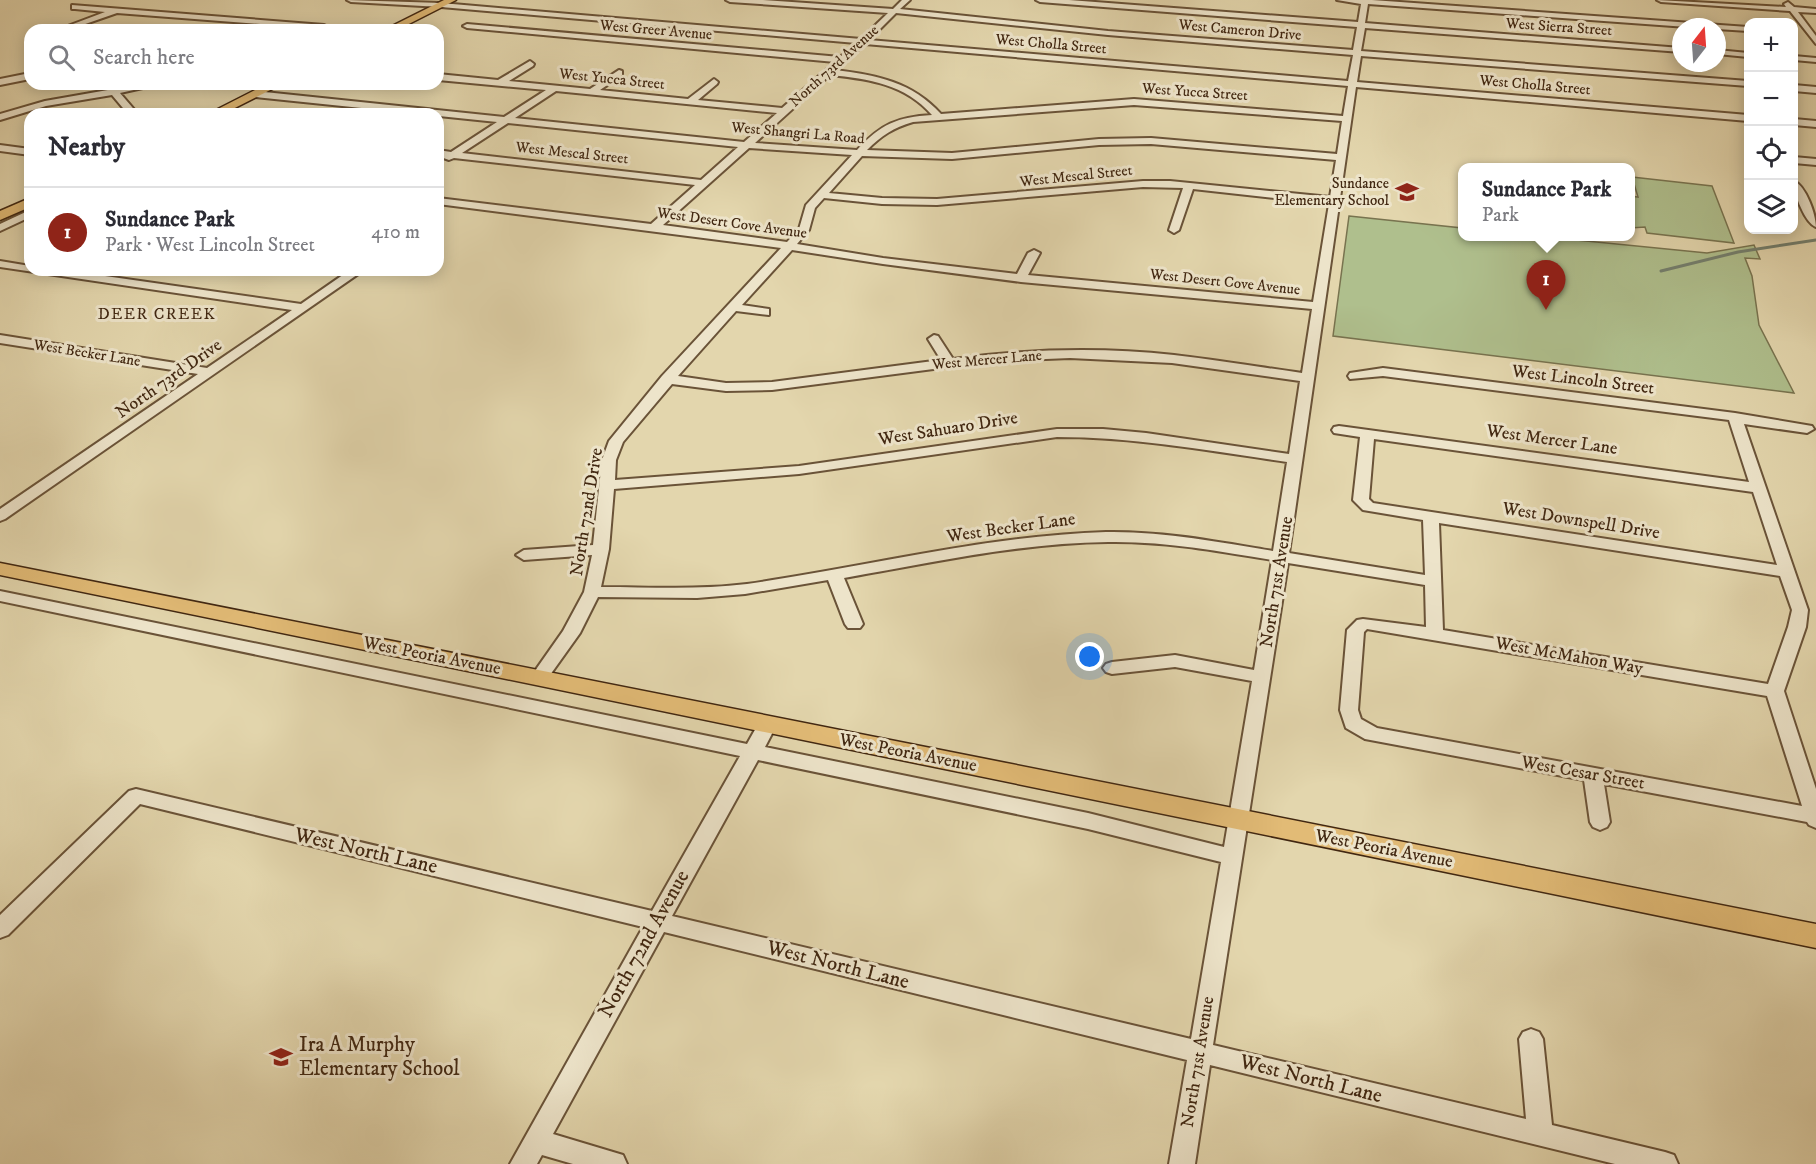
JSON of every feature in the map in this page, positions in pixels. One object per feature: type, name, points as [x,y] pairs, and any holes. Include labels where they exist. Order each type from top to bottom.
[{"type":"main road","points":[[401,24],[451,0]]},
{"type":"main road","points":[[226,108],[263,90]]},
{"type":"main road","points":[[0,216],[24,208]]},
{"type":"main road","name":"West Peoria Avenue","points":[[0,569],[1816,936]]},
{"type":"street","name":"West Cholla Street","points":[[351,0],[441,5],[1744,118]]},
{"type":"street","name":"West Cameron Drive","points":[[730,0],[894,11],[1108,33],[1744,84]]},
{"type":"street","name":"North 73rd Avenue","points":[[654,227],[861,43],[906,0]]},
{"type":"street","name":"West Sierra Street","points":[[1040,0],[1672,49]]},
{"type":"street","points":[[1341,0],[1744,29]]},
{"type":"street","points":[[1661,0],[1816,11]]},
{"type":"street","points":[[1785,0],[1813,34],[1816,42]]},
{"type":"street","name":"North 71st Avenue","points":[[1182,1164],[1262,677],[1339,157],[1365,1]]},
{"type":"street","points":[[77,24],[135,3]]},
{"type":"street","points":[[496,11],[510,4]]},
{"type":"street","points":[[75,6],[270,24]]},
{"type":"street","name":"West Greer Avenue","points":[[496,11],[467,26],[842,60]]},
{"type":"street","points":[[1798,32],[1813,34]]},
{"type":"street","points":[[1726,53],[1744,55]]},
{"type":"street","points":[[1798,58],[1816,60]]},
{"type":"street","points":[[500,83],[530,64]]},
{"type":"street","points":[[828,72],[870,78],[904,87],[926,101],[938,116]]},
{"type":"street","points":[[592,92],[619,73]]},
{"type":"street","points":[[0,82],[24,77]]},
{"type":"street","name":"West Yucca Street","points":[[444,78],[784,111]]},
{"type":"street","points":[[690,102],[714,82]]},
{"type":"street","points":[[904,87],[919,83]]},
{"type":"street","points":[[444,160],[555,88]]},
{"type":"street","points":[[1798,88],[1816,90]]},
{"type":"street","points":[[31,108],[125,90]]},
{"type":"street","points":[[114,92],[128,108]]},
{"type":"street","name":"West Shangri La Road","points":[[255,94],[391,108]]},
{"type":"street","name":"West Yucca Street","points":[[938,116],[1037,103],[1134,102],[1346,119]]},
{"type":"street","points":[[0,117],[24,110]]},
{"type":"street","name":"West Shangri La Road","points":[[444,114],[746,145],[860,153],[944,156],[1098,142],[1151,141],[1339,157]]},
{"type":"street","name":"North 72nd Drive","points":[[539,678],[571,633],[592,592],[601,549],[609,460],[616,441],[667,379],[804,230],[810,207],[878,133],[903,121],[938,116]]},
{"type":"street","points":[[1798,122],[1816,124]]},
{"type":"street","points":[[0,148],[24,151]]},
{"type":"street","name":"West Mescal Street","points":[[444,154],[703,183]]},
{"type":"street","points":[[1798,160],[1816,162]]},
{"type":"street","name":"West Mescal Street","points":[[820,195],[882,201],[937,202],[1143,184],[1189,186],[1334,201]]},
{"type":"street","points":[[1174,230],[1189,186]]},
{"type":"street","points":[[1798,191],[1816,224]]},
{"type":"street","name":"West Desert Cove Avenue","points":[[444,202],[654,227],[789,245],[883,261],[1021,278],[1318,306]]},
{"type":"street","points":[[444,211],[456,203]]},
{"type":"street","points":[[0,228],[24,210]]},
{"type":"street","points":[[1021,278],[1034,253]]},
{"type":"street","points":[[0,264],[24,268]]},
{"type":"street","points":[[81,276],[304,308]]},
{"type":"street","name":"North 73rd Drive","points":[[0,516],[349,276]]},
{"type":"street","points":[[733,307],[765,312]]},
{"type":"street","name":"West Becker Lane","points":[[0,339],[210,372]]},
{"type":"street","points":[[934,339],[949,362]]},
{"type":"street","name":"West Mercer Lane","points":[[667,379],[726,387],[772,386],[949,362],[1044,354],[1172,359],[1306,378]]},
{"type":"street","name":"West Lincoln Street","points":[[1355,376],[1383,372],[1735,417],[1754,422],[1807,429]]},
{"type":"street","points":[[1735,417],[1800,609],[1797,627],[1775,691],[1815,818]]},
{"type":"street","name":"West Mercer Lane","points":[[1339,430],[1759,488]]},
{"type":"street","name":"West Sahuaro Drive","points":[[607,485],[799,470],[1057,433],[1103,433],[1146,437],[1294,459]]},
{"type":"street","name":"West Downspell Drive","points":[[1367,434],[1361,500],[1368,507],[1788,572]]},
{"type":"street","points":[[1431,517],[1435,634]]},
{"type":"street","name":"West Becker Lane","points":[[592,592],[721,591],[773,586],[1025,543],[1108,537],[1196,543],[1433,581]]},
{"type":"street","points":[[524,555],[601,549]]},
{"type":"street","points":[[835,576],[854,624]]},
{"type":"street","name":"West Peoria Avenue","points":[[0,596],[1088,821],[1232,857]]},
{"type":"street","name":"West McMahon Way","points":[[1353,723],[1349,710],[1356,630],[1363,624],[1775,691]]},
{"type":"street","points":[[1112,668],[1175,661],[1262,677]]},
{"type":"street","name":"West Cesar Street","points":[[1353,723],[1372,734],[1593,774],[1815,818]]},
{"type":"street","name":"North 72nd Avenue","points":[[523,1164],[656,921],[768,724]]},
{"type":"street","points":[[1593,774],[1600,822]]},
{"type":"street","name":"West North Lane","points":[[0,929],[136,796],[1665,1164]]},
{"type":"street","points":[[1531,1039],[1540,1135]]},
{"type":"street","points":[[535,1141],[614,1164]]},
{"type":"green space","points":[[1635,177],[1712,186],[1734,243],[1647,233],[1645,227],[1635,228],[1635,197],[1638,197]]},
{"type":"green space","points":[[1349,216],[1458,228],[1458,241],[1586,241],[1707,253],[1754,245],[1760,259],[1745,258],[1752,276],[1759,325],[1794,393],[1333,336]]},
{"type":"waterway","points":[[1661,271],[1738,252],[1816,240]]},
{"type":"place","name":"Sundance Elementary School","points":[[1407,192]]},
{"type":"place","name":"Sundance Park","points":[[1546,310]]},
{"type":"place","name":"Ira A Murphy Elementary School","points":[[281,1057]]},
{"type":"district","name":"DEER CREEK","points":[[157,314]]}]
